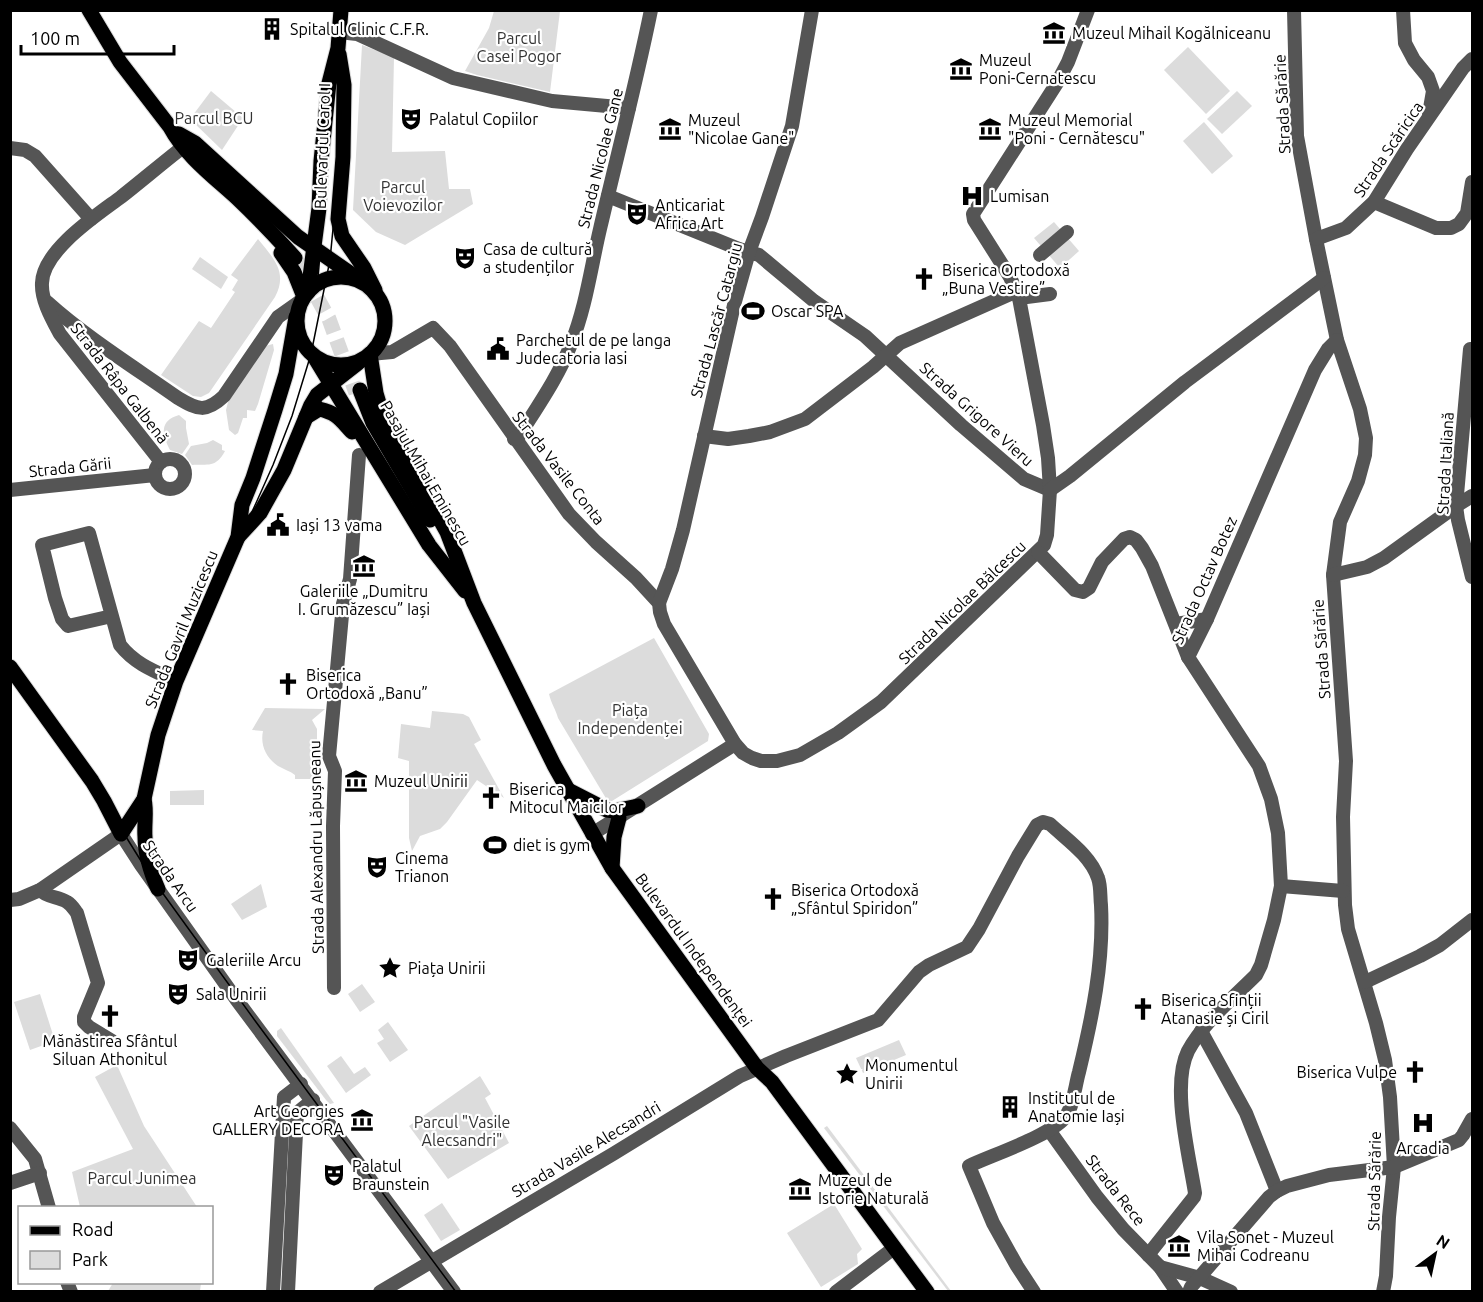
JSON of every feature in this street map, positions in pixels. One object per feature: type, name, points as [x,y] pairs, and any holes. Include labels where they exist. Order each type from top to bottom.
[{"type":"main road","points":[[89,10],[120,62],[176,137],[297,257]]},
{"type":"main road","name":"Bulevardul Carol I","points":[[304,297],[319,211],[321,161],[329,83],[338,48],[341,10]]},
{"type":"main road","name":"Bulevardul Carol I","points":[[338,48],[344,85],[343,157],[338,219],[342,236],[368,275],[382,306]]},
{"type":"main road","points":[[176,137],[195,143],[278,220],[314,249],[369,287],[382,306],[384,331],[377,346],[367,356],[345,364],[315,358]]},
{"type":"main road","points":[[176,137],[193,168],[279,251],[294,272],[304,297]]},
{"type":"main road","points":[[278,220],[295,227],[311,220],[319,211]]},
{"type":"main road","points":[[362,282],[342,277],[326,279],[312,288],[304,297],[296,317],[301,341],[332,385],[366,454]]},
{"type":"main road","name":"Strada Gavril Muzicescu","points":[[121,834],[142,802],[158,735],[176,681],[238,537],[242,505],[253,478],[288,365],[296,317]]},
{"type":"main road","points":[[367,356],[381,410],[447,532],[459,575]]},
{"type":"main road","name":"Strada Gavril Muzicescu","points":[[238,537],[260,513],[284,470],[317,395],[367,356]]},
{"type":"main road","name":"Pasajul Mihai Eminescu","points":[[358,392],[374,434],[394,471],[459,575]]},
{"type":"main road","points":[[306,417],[319,409],[340,417],[429,545],[459,575]]},
{"type":"main road","name":"Bulevardul Independenței","points":[[459,575],[554,765],[612,868],[758,1068],[772,1082],[927,1292]]},
{"type":"main road","name":"Strada Arcu","points":[[10,666],[92,781],[121,834]]},
{"type":"main road","points":[[568,790],[607,810],[614,811],[638,806]]},
{"type":"main road","points":[[105,804],[125,810],[142,802],[146,808],[146,851],[150,870],[158,889]]},
{"type":"main road","points":[[612,868],[614,837],[619,818]]},
{"type":"street","name":"Strada Nicolae Gane","points":[[514,439],[519,436],[538,405],[566,357],[572,342],[651,10]]},
{"type":"street","name":"Strada Lascăr Catargiu","points":[[659,603],[672,569],[734,305],[749,252],[792,126],[812,10]]},
{"type":"street","name":"Strada Nicolae Bălcescu","points":[[735,744],[752,758],[777,761],[800,755],[838,733],[881,702],[1044,545],[1047,535],[1050,490],[1043,425],[1018,294],[974,220],[973,214],[1057,83],[1068,62],[1088,10]]},
{"type":"street","name":"Strada Sărărie","points":[[1294,10],[1298,136],[1337,340],[1360,409],[1366,438],[1365,455],[1358,480],[1340,522],[1333,574],[1346,761],[1343,891],[1348,929],[1365,982],[1385,1060],[1390,1097],[1394,1167],[1383,1292]]},
{"type":"street","points":[[1403,10],[1405,43],[1414,60],[1428,77],[1433,91],[1429,119]]},
{"type":"street","points":[[339,32],[368,38],[453,78],[552,101],[628,108]]},
{"type":"street","name":"Strada Scăricica","points":[[1316,238],[1346,228],[1374,202],[1407,149],[1463,68],[1473,59]]},
{"type":"street","name":"Strada Râpa Galbenă","points":[[158,468],[60,334],[45,299],[42,284],[43,275],[63,243],[176,137]]},
{"type":"street","points":[[10,148],[25,150],[35,156],[91,219]]},
{"type":"street","points":[[1374,202],[1436,228],[1451,228],[1459,224],[1467,213],[1473,182]]},
{"type":"street","name":"Strada Grigore Vieru","points":[[608,196],[759,255],[814,301],[865,336],[961,425],[1024,479],[1050,490]]},
{"type":"street","points":[[1040,255],[1067,232]]},
{"type":"street","points":[[1050,490],[1185,382],[1324,278]]},
{"type":"street","points":[[704,436],[728,439],[749,436],[770,432],[804,419],[873,367],[900,343],[1018,294],[1050,294]]},
{"type":"street","points":[[45,299],[92,338],[178,398],[201,409],[216,404],[224,396],[278,317],[304,297]]},
{"type":"street","name":"Strada Vasile Conta","points":[[367,356],[392,352],[433,328],[450,346],[569,514],[659,603],[664,624],[735,744]]},
{"type":"street","points":[[68,345],[73,334],[78,333],[92,338]]},
{"type":"street","name":"Strada Octav Botez","points":[[1188,657],[1207,619],[1315,370],[1328,349],[1337,340]]},
{"type":"street","name":"Strada Italiană","points":[[1470,349],[1456,506],[1473,578]]},
{"type":"street","name":"Strada Alexandru Lăpușneanu","points":[[334,988],[335,771],[329,756],[343,604],[350,579],[366,454]]},
{"type":"street","name":"Strada Gării","points":[[10,490],[133,477],[158,468]]},
{"type":"street","points":[[1333,574],[1367,567],[1384,558],[1473,496]]},
{"type":"street","points":[[112,616],[68,626],[62,619],[55,598],[42,545],[89,533],[112,616],[120,645],[129,656],[142,665],[176,681]]},
{"type":"street","name":"Strada Octav Botez","points":[[1038,552],[1075,590],[1083,592],[1089,588],[1102,562],[1124,538],[1130,537],[1136,540],[1152,566],[1188,657]]},
{"type":"street","points":[[1176,624],[1207,619]]},
{"type":"street","points":[[1148,1255],[1195,1193],[1180,1102],[1181,1078],[1187,1053],[1201,1031],[1256,975],[1274,920],[1281,886],[1278,833],[1264,778],[1188,657]]},
{"type":"street","points":[[592,834],[735,744]]},
{"type":"street","name":"Strada Vasile Alecsandri","points":[[380,1292],[740,1076],[878,1020],[919,972],[967,947],[1018,856],[1037,825],[1043,822],[1050,824],[1091,864],[1099,881],[1102,920],[1096,993],[1071,1104],[1065,1117],[1049,1130]]},
{"type":"street","points":[[10,900],[40,890],[121,834]]},
{"type":"street","name":"Strada Arcu","points":[[121,834],[236,999],[454,1292]]},
{"type":"street","points":[[1281,886],[1343,891]]},
{"type":"street","points":[[40,890],[44,895],[65,900],[77,913],[98,983],[84,1022],[112,1041]]},
{"type":"street","points":[[1365,982],[1440,945],[1473,920]]},
{"type":"street","points":[[1201,1031],[1246,1113],[1277,1191]]},
{"type":"street","points":[[273,1292],[284,1097],[301,1084]]},
{"type":"street","points":[[288,1292],[297,1113],[313,1100]]},
{"type":"street","points":[[1189,1292],[1264,1203],[1277,1191],[1287,1186],[1329,1175],[1394,1167],[1459,1140],[1473,1119]]},
{"type":"street","points":[[10,1128],[35,1159],[48,1206]]},
{"type":"street","points":[[1034,1292],[993,1223],[969,1166],[1049,1130]]},
{"type":"street","name":"Strada Rece","points":[[1049,1130],[1097,1197],[1123,1229],[1160,1267],[1177,1292]]},
{"type":"street","points":[[10,1183],[39,1173]]},
{"type":"street","points":[[836,1292],[894,1248]]},
{"type":"street","name":"Strada Rece","points":[[1160,1267],[1200,1278],[1232,1292]]},
{"type":"green space","name":"Parcul Casei Pogor","points":[[494,11],[560,11],[550,92],[465,71],[489,28]]},
{"type":"green space","name":"Parcul Voievozilor","points":[[362,45],[394,57],[392,152],[445,151],[449,189],[470,189],[473,204],[405,245],[376,232],[353,210]]},
{"type":"green space","points":[[1188,47],[1230,91],[1206,114],[1164,70]]},
{"type":"green space","name":"Parcul BCU","points":[[211,91],[243,118],[222,150],[190,119]]},
{"type":"green space","points":[[1237,91],[1252,106],[1222,134],[1207,119]]},
{"type":"green space","points":[[1204,122],[1233,156],[1212,174],[1183,141]]},
{"type":"green space","points":[[1054,222],[1079,251],[1060,268],[1034,238]]},
{"type":"green space","points":[[258,239],[274,260],[280,273],[279,288],[209,393],[201,397],[193,396],[161,375],[199,321],[211,328],[235,292],[232,290],[238,280],[231,275]]},
{"type":"green space","points":[[200,257],[228,277],[221,289],[192,269]]},
{"type":"green space","points":[[273,344],[274,350],[258,404],[255,411],[247,410],[247,418],[243,418],[238,433],[235,435],[229,430],[226,410],[228,402],[265,346]]},
{"type":"green space","points":[[179,415],[186,421],[189,444],[182,454],[170,450],[164,433],[165,424]]},
{"type":"green space","points":[[213,440],[222,445],[222,450],[225,451],[222,456],[215,463],[192,465],[185,455],[191,446]]},
{"type":"green space","name":"Piața Independenței","points":[[654,638],[709,734],[708,741],[612,801],[607,800],[558,718],[549,694]]},
{"type":"green space","points":[[265,708],[325,709],[312,720],[317,729],[317,779],[295,779],[295,775],[278,766],[267,755],[262,741],[263,731],[252,730]]},
{"type":"green space","points":[[432,711],[463,714],[469,717],[481,740],[474,744],[504,798],[477,780],[447,822],[440,829],[420,836],[412,851],[409,838],[409,761],[398,758],[401,724],[430,728]]},
{"type":"green space","points":[[204,790],[204,805],[170,805],[170,791]]},
{"type":"green space","points":[[261,884],[267,907],[242,920],[231,904]]},
{"type":"green space","points":[[362,984],[375,1002],[360,1012],[348,994]]},
{"type":"green space","points":[[40,994],[55,1041],[30,1050],[14,1002]]},
{"type":"green space","points":[[388,1022],[408,1050],[390,1062],[377,1043],[384,1039],[378,1030]]},
{"type":"green space","points":[[281,1028],[334,1103],[330,1104],[326,1100],[277,1036],[277,1031]]},
{"type":"green space","points":[[899,1040],[906,1055],[863,1073],[856,1058]]},
{"type":"green space","points":[[341,1056],[354,1074],[365,1067],[371,1075],[346,1093],[327,1066]]},
{"type":"green space","name":"Parcul Junimea","points":[[117,1065],[144,1126],[196,1206],[80,1206],[72,1172],[133,1149],[95,1077]]},
{"type":"green space","name":"Parcul \"Vasile Alecsandri\"","points":[[480,1076],[491,1094],[485,1098],[509,1143],[448,1179],[409,1126]]},
{"type":"green space","points":[[827,1126],[951,1291],[948,1291],[824,1128]]},
{"type":"green space","points":[[442,1203],[460,1230],[441,1241],[424,1215]]},
{"type":"green space","points":[[834,1204],[862,1249],[857,1254],[858,1264],[821,1287],[787,1233]]},
{"type":"green space","points":[[112,1284],[201,1284],[200,1291],[108,1291]]},
{"type":"tunnel","points":[[295,258],[329,319],[356,393]]},
{"type":"tram line","points":[[151,877],[142,842],[143,817],[170,705],[193,644],[273,465],[292,416],[311,354],[330,260],[335,208],[339,163],[343,10]]},
{"type":"tram line","points":[[317,291],[323,160],[334,72]]},
{"type":"tram line","points":[[10,663],[94,781],[151,877],[456,1292]]},
{"type":"place","name":"Spitalul Clinic C.F.R.","points":[[272,29]]},
{"type":"place","name":"Muzeul Mihail Kogălniceanu","points":[[1054,33]]},
{"type":"place","name":"Muzeul Poni-Cernatescu","points":[[961,69]]},
{"type":"place","name":"Palatul Copiilor","points":[[411,119]]},
{"type":"place","name":"Muzeul \"Nicolae Gane\"","points":[[670,129]]},
{"type":"place","name":"Muzeul Memorial \"Poni - Cernătescu\"","points":[[990,129]]},
{"type":"place","name":"Lumisan","points":[[972,196]]},
{"type":"place","name":"Anticariat Africa Art","points":[[637,214]]},
{"type":"place","name":"Casa de cultură a studenților","points":[[465,258]]},
{"type":"place","name":"Biserica Ortodoxă „Buna Vestire”","points":[[924,279]]},
{"type":"place","name":"Oscar SPA","points":[[753,311]]},
{"type":"place","name":"Parchetul de pe langa Judecatoria Iasi","points":[[498,349]]},
{"type":"place","name":"Iași 13 vama","points":[[278,525]]},
{"type":"place","name":"Galeriile „Dumitru I. Grumăzescu” Iași","points":[[364,566]]},
{"type":"place","name":"Biserica Ortodoxă „Banu”","points":[[288,684]]},
{"type":"place","name":"Muzeul Unirii","points":[[356,781]]},
{"type":"place","name":"Biserica Mitocul Maicilor","points":[[491,798]]},
{"type":"place","name":"diet is gym","points":[[495,845]]},
{"type":"place","name":"Cinema Trianon","points":[[377,867]]},
{"type":"place","name":"Biserica Ortodoxă „Sfântul Spiridon”","points":[[773,899]]},
{"type":"place","name":"Galeriile Arcu","points":[[188,960]]},
{"type":"place","name":"Piața Unirii","points":[[390,968]]},
{"type":"place","name":"Sala Unirii","points":[[178,994]]},
{"type":"place","name":"Biserica Sfinții Atanasie și Ciril","points":[[1143,1009]]},
{"type":"place","name":"Mănăstirea Sfântul Siluan Athonitul","points":[[110,1016]]},
{"type":"place","name":"Biserica Vulpe","points":[[1415,1072]]},
{"type":"place","name":"Monumentul Unirii","points":[[847,1074]]},
{"type":"place","name":"Institutul de Anatomie Iași","points":[[1010,1107]]},
{"type":"place","name":"Art Georgies GALLERY DECORA","points":[[362,1120]]},
{"type":"place","name":"Arcadia","points":[[1423,1123]]},
{"type":"place","name":"Palatul Braunstein","points":[[334,1175]]},
{"type":"place","name":"Muzeul de Istorie Naturală","points":[[800,1189]]},
{"type":"place","name":"Vila Sonet - Muzeul Mihai Codreanu","points":[[1179,1246]]}]
